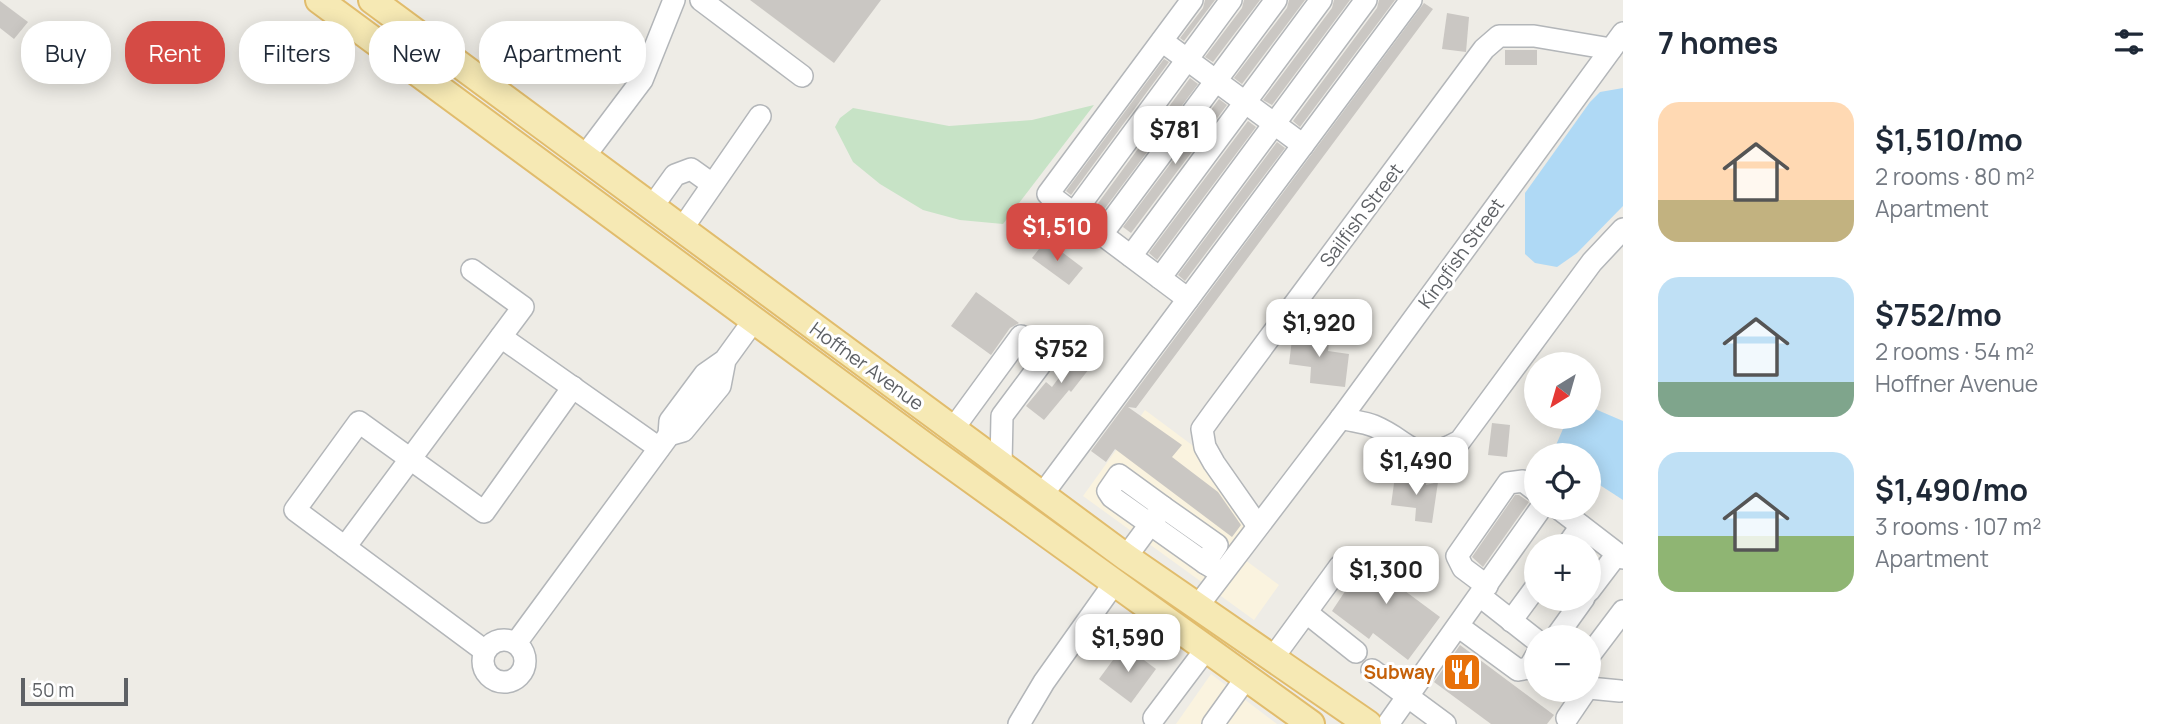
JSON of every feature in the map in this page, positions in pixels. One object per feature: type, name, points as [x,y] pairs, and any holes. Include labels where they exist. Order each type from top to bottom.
[{"type":"main road","name":"Hoffner Avenue","points":[[319,0],[369,37]]},
{"type":"main road","name":"Hoffner Avenue","points":[[381,2],[584,157],[1126,557],[1368,724]]},
{"type":"main road","name":"Hoffner Avenue","points":[[433,84],[968,477],[1311,724]]},
{"type":"main road","points":[[453,84],[542,150],[558,158],[584,157]]},
{"type":"main road","points":[[557,175],[597,191],[646,228],[662,236],[673,235],[682,229]]},
{"type":"main road","points":[[968,477],[998,486],[1100,559],[1126,557]]},
{"type":"main road","points":[[1115,582],[1127,578],[1148,582],[1177,603],[1197,607]]},
{"type":"street","points":[[584,157],[642,80],[674,0]]},
{"type":"street","points":[[701,0],[802,76]]},
{"type":"street","points":[[1188,299],[1048,194],[1192,0]]},
{"type":"street","points":[[1074,213],[1231,0]]},
{"type":"street","points":[[1102,234],[1276,0]]},
{"type":"street","points":[[1131,256],[1321,0]]},
{"type":"street","points":[[1160,278],[1366,0]]},
{"type":"street","points":[[1042,495],[1412,0]]},
{"type":"street","name":"Sailfish Street","points":[[1258,526],[1205,447],[1202,429],[1215,411],[1484,49],[1499,36],[1617,41]]},
{"type":"street","points":[[1162,41],[1303,145]]},
{"type":"street","name":"Kingfish Street","points":[[1197,607],[1214,569],[1258,526],[1341,418],[1617,41]]},
{"type":"street","points":[[682,229],[760,116]]},
{"type":"street","points":[[652,207],[675,175],[691,169],[712,184]]},
{"type":"street","points":[[1341,418],[1374,426],[1419,453],[1440,452],[1460,441],[1592,262],[1623,229]]},
{"type":"street","points":[[345,547],[523,307],[472,270]]},
{"type":"street","points":[[516,643],[664,442],[670,421],[705,374],[724,360],[754,320]]},
{"type":"street","points":[[953,429],[1021,336]]},
{"type":"street","points":[[501,337],[573,387],[664,442]]},
{"type":"street","points":[[1001,464],[1002,416],[1040,366]]},
{"type":"street","points":[[485,650],[295,510],[359,422],[484,512],[573,387]]},
{"type":"street","points":[[1119,475],[1217,545],[1214,569],[1150,526],[1108,491],[1119,475]]},
{"type":"street","points":[[1524,482],[1508,483],[1457,556],[1463,568],[1483,591],[1524,631]]},
{"type":"street","points":[[1126,557],[1163,507]]},
{"type":"street","points":[[1388,724],[1533,520]]},
{"type":"street","points":[[1573,520],[1619,552],[1601,576]]},
{"type":"street","points":[[1575,534],[1581,526]]},
{"type":"street","points":[[1272,659],[1340,566]]},
{"type":"street","points":[[1020,724],[1044,682],[1115,582]]},
{"type":"street","points":[[1511,621],[1524,603]]},
{"type":"street","points":[[1601,640],[1623,611]]},
{"type":"street","points":[[1307,614],[1356,652]]},
{"type":"street","points":[[1458,626],[1518,670],[1524,669]]},
{"type":"street","points":[[509,640],[516,643],[524,654],[525,662],[521,675],[502,683],[489,677],[482,664],[485,650],[495,641],[509,640]]},
{"type":"street","points":[[1154,718],[1206,649]]},
{"type":"street","points":[[1372,670],[1445,724]]},
{"type":"street","points":[[1213,724],[1246,678]]},
{"type":"street","points":[[1601,690],[1622,692]]},
{"type":"street","points":[[1567,718],[1578,702]]},
{"type":"shaded area","points":[[1145,410],[1196,448],[1248,523],[1230,549],[1279,585],[1254,620],[1083,496]]},
{"type":"shaded area","points":[[1211,674],[1277,724],[1176,724]]},
{"type":"green space","points":[[1094,105],[1003,224],[960,220],[923,210],[880,184],[853,162],[835,127],[840,118],[853,108],[949,126],[1032,120]]},
{"type":"water","points":[[1623,88],[1623,206],[1577,253],[1557,267],[1535,263],[1525,254],[1525,193],[1590,102],[1600,92]]},
{"type":"water","points":[[1601,412],[1623,421],[1623,500],[1601,486],[1601,443],[1557,443],[1563,429],[1601,429]]},
{"type":"building","points":[[750,0],[881,0],[834,63]]},
{"type":"building","points":[[1205,0],[1215,0],[1184,41],[1180,38],[1203,8]]},
{"type":"building","points":[[1244,0],[1260,0],[1213,62],[1205,57],[1242,8]]},
{"type":"building","points":[[1289,0],[1305,0],[1242,84],[1234,78],[1287,8]]},
{"type":"building","points":[[1334,0],[1350,0],[1272,105],[1263,100],[1332,8]]},
{"type":"building","points":[[1379,0],[1395,0],[1300,127],[1293,121],[1377,8]]},
{"type":"building","points":[[0,1],[27,21],[21,21],[21,30],[14,39],[0,28]]},
{"type":"building","points":[[1424,3],[1433,9],[1136,408],[1128,407],[1182,445],[1172,457],[1218,492],[1241,525],[1232,537],[1115,449],[1106,462],[1091,451]]},
{"type":"building","points":[[1447,13],[1469,17],[1466,52],[1442,49]]},
{"type":"building","points":[[1505,50],[1537,50],[1537,65],[1505,65]]},
{"type":"building","points":[[1164,59],[1169,62],[1071,195],[1066,191]]},
{"type":"building","points":[[1190,78],[1198,84],[1103,211],[1096,206]]},
{"type":"building","points":[[1219,99],[1227,105],[1131,233],[1123,227]]},
{"type":"building","points":[[1248,121],[1256,127],[1157,260],[1149,253]]},
{"type":"building","points":[[1277,142],[1285,148],[1185,281],[1178,275]]},
{"type":"building","points":[[1046,240],[1083,268],[1069,285],[1032,258]]},
{"type":"building","points":[[976,292],[1019,323],[1010,328],[991,355],[951,326]]},
{"type":"building","points":[[1293,331],[1330,335],[1328,351],[1349,354],[1345,387],[1310,383],[1311,367],[1289,364]]},
{"type":"building","points":[[1081,348],[1096,360],[1044,420],[1026,406],[1046,382],[1052,387]]},
{"type":"building","points":[[1492,423],[1510,425],[1507,457],[1488,455]]},
{"type":"building","points":[[1395,476],[1427,479],[1426,485],[1438,482],[1432,523],[1415,521],[1416,508],[1391,505]]},
{"type":"building","points":[[1515,495],[1524,498],[1524,509],[1483,567],[1472,557]]},
{"type":"building","points":[[1373,549],[1414,579],[1405,591],[1440,617],[1408,660],[1373,633],[1369,639],[1332,611]]},
{"type":"building","points":[[1124,645],[1156,669],[1131,703],[1099,679]]},
{"type":"building","points":[[1460,645],[1524,693],[1524,702],[1537,702],[1554,715],[1547,724],[1491,724],[1434,682]]},
{"type":"place","name":"Subway","points":[[1462,672]]}]
